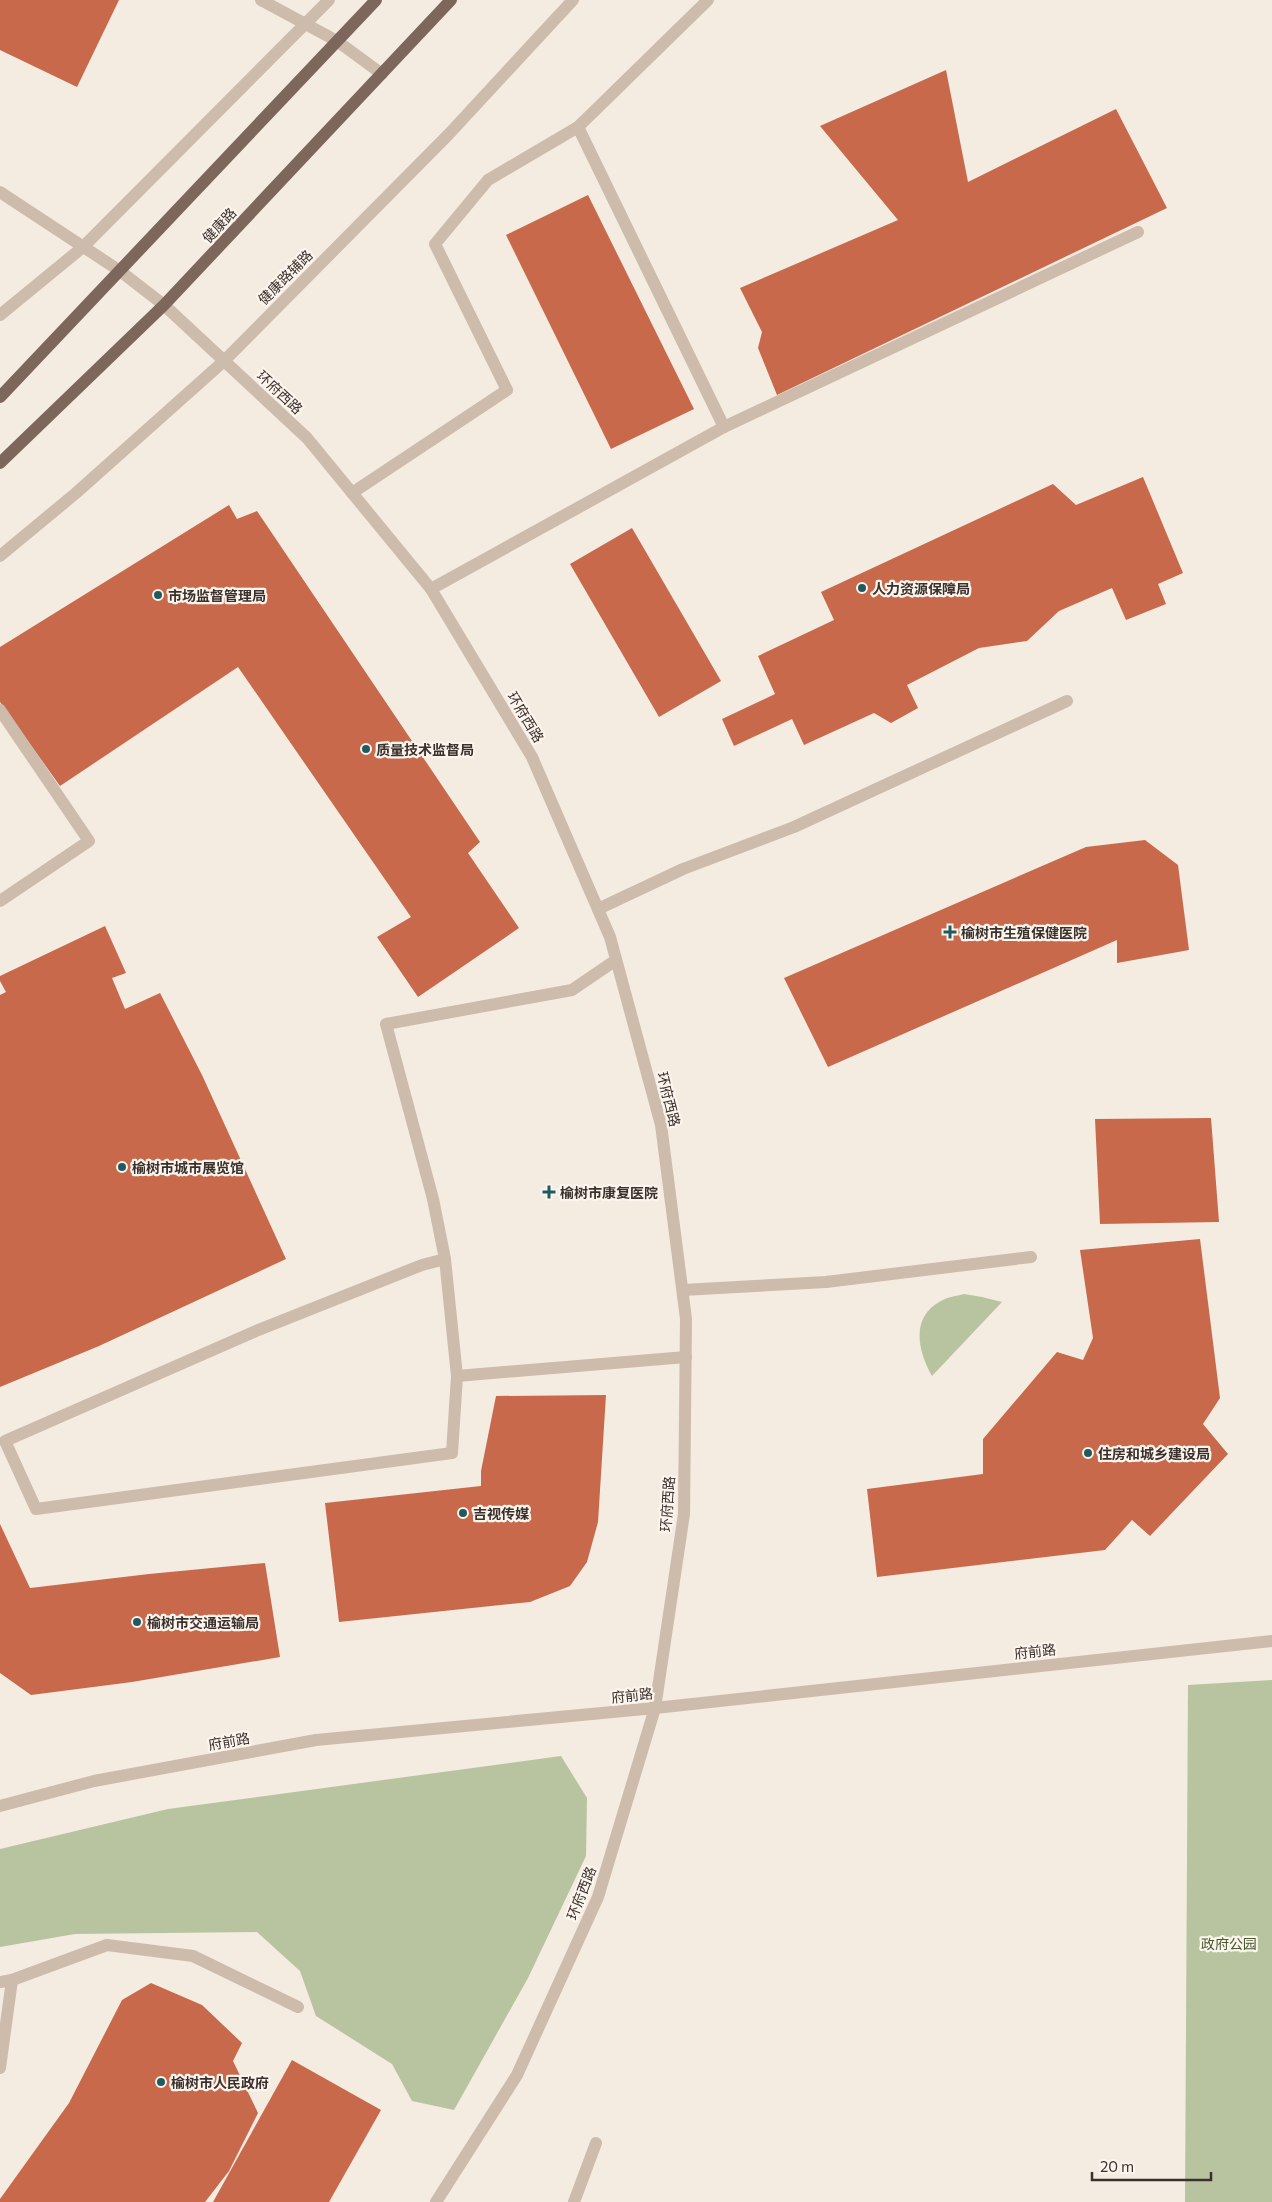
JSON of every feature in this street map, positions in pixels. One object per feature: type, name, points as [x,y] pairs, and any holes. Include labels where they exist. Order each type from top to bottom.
[{"type":"main road","points":[[0,398],[376,0]]},
{"type":"main road","name":"健康路","points":[[0,463],[164,305],[451,0]]},
{"type":"street","points":[[261,0],[337,41],[382,74]]},
{"type":"street","points":[[0,315],[83,247],[329,0]]},
{"type":"street","name":"健康路辅路","points":[[0,556],[76,493],[224,361],[448,134],[573,0]]},
{"type":"street","points":[[352,493],[507,390],[434,244],[488,180],[578,127],[708,0]]},
{"type":"street","points":[[578,127],[724,427]]},
{"type":"street","name":"环府西路","points":[[0,192],[120,271],[164,305],[307,438],[431,589],[532,757],[610,936],[661,1125],[683,1290],[686,1319],[686,1358],[684,1514],[655,1708],[598,1897],[516,2075],[436,2202]]},
{"type":"street","points":[[431,589],[724,427],[1138,232]]},
{"type":"street","points":[[598,909],[682,869],[794,827],[1067,701]]},
{"type":"street","points":[[0,710],[89,841],[0,901]]},
{"type":"street","points":[[445,1259],[422,1264],[256,1331],[4,1441],[36,1509],[452,1453],[458,1376],[445,1259],[433,1198],[386,1024],[572,990],[616,960]]},
{"type":"street","points":[[683,1290],[826,1282],[1031,1257]]},
{"type":"street","points":[[458,1376],[686,1358]]},
{"type":"street","name":"府前路","points":[[0,1806],[94,1781],[316,1740],[655,1708],[1272,1641]]},
{"type":"street","points":[[0,2068],[6,1981],[107,1944],[193,1956],[298,2007]]},
{"type":"street","points":[[574,2202],[596,2144]]},
{"type":"green space","points":[[964,1294],[1002,1302],[932,1376],[923,1356],[920,1335],[921,1325],[931,1308],[943,1300]]},
{"type":"green space","name":"政府公园","points":[[1272,1680],[1272,2202],[1185,2202],[1188,1685]]},
{"type":"green space","points":[[561,1756],[587,1798],[586,1856],[528,1978],[454,2110],[412,2101],[392,2064],[316,2016],[300,1971],[257,1932],[75,1934],[0,1947],[0,1849],[168,1809]]},
{"type":"building","points":[[0,0],[119,0],[77,87],[0,50]]},
{"type":"building","points":[[946,70],[968,182],[1116,109],[1167,208],[777,395],[758,348],[762,332],[740,288],[898,220],[820,126]]},
{"type":"building","points":[[588,195],[694,409],[611,449],[506,235]]},
{"type":"building","points":[[1143,477],[1183,573],[1158,584],[1166,604],[1126,620],[1112,588],[1059,611],[1027,641],[979,648],[907,685],[918,708],[891,723],[874,713],[804,745],[792,719],[734,746],[722,719],[775,694],[758,656],[834,620],[821,592],[1053,484],[1076,505]]},
{"type":"building","points":[[229,505],[237,519],[257,511],[480,842],[468,853],[519,928],[418,997],[377,937],[411,917],[238,667],[60,786],[0,702],[0,647]]},
{"type":"building","points":[[632,528],[721,681],[659,717],[570,564]]},
{"type":"building","points":[[1145,840],[1178,865],[1189,950],[1117,963],[1117,940],[828,1067],[784,978],[1086,847]]},
{"type":"building","name":"榆树市城市展览馆","points":[[105,926],[126,973],[112,978],[125,1009],[160,993],[202,1075],[286,1259],[99,1346],[0,1387],[0,995],[6,992],[0,981],[0,976]]},
{"type":"building","points":[[1211,1118],[1219,1222],[1100,1224],[1095,1119]]},
{"type":"building","points":[[1200,1239],[1220,1398],[1203,1424],[1228,1454],[1150,1536],[1132,1520],[1105,1550],[877,1577],[867,1489],[983,1474],[983,1439],[1057,1352],[1083,1360],[1093,1338],[1080,1250]]},
{"type":"building","name":"吉视传媒","points":[[606,1395],[598,1522],[587,1562],[570,1586],[530,1602],[339,1622],[325,1503],[481,1486],[481,1471],[496,1396]]},
{"type":"building","name":"榆树市交通运输局","points":[[0,1524],[30,1588],[265,1563],[280,1657],[132,1682],[31,1695],[0,1673]]},
{"type":"building","name":"榆树市人民政府","points":[[151,1983],[202,2005],[242,2043],[233,2061],[258,2113],[229,2171],[205,2202],[0,2202],[0,2199],[69,2103],[122,2000]]},
{"type":"building","points":[[292,2060],[381,2110],[329,2202],[213,2202]]},
{"type":"place","name":"人力资源保障局","points":[[862,588]]},
{"type":"place","name":"市场监督管理局","points":[[158,595]]},
{"type":"place","name":"质量技术监督局","points":[[366,749]]},
{"type":"place","name":"榆树市生殖保健医院","points":[[950,932]]},
{"type":"place","name":"榆树市城市展览馆","points":[[122,1167]]},
{"type":"place","name":"榆树市康复医院","points":[[549,1192]]},
{"type":"place","name":"住房和城乡建设局","points":[[1088,1453]]},
{"type":"place","name":"吉视传媒","points":[[463,1513]]},
{"type":"place","name":"榆树市交通运输局","points":[[137,1622]]},
{"type":"place","name":"榆树市人民政府","points":[[161,2082]]}]
